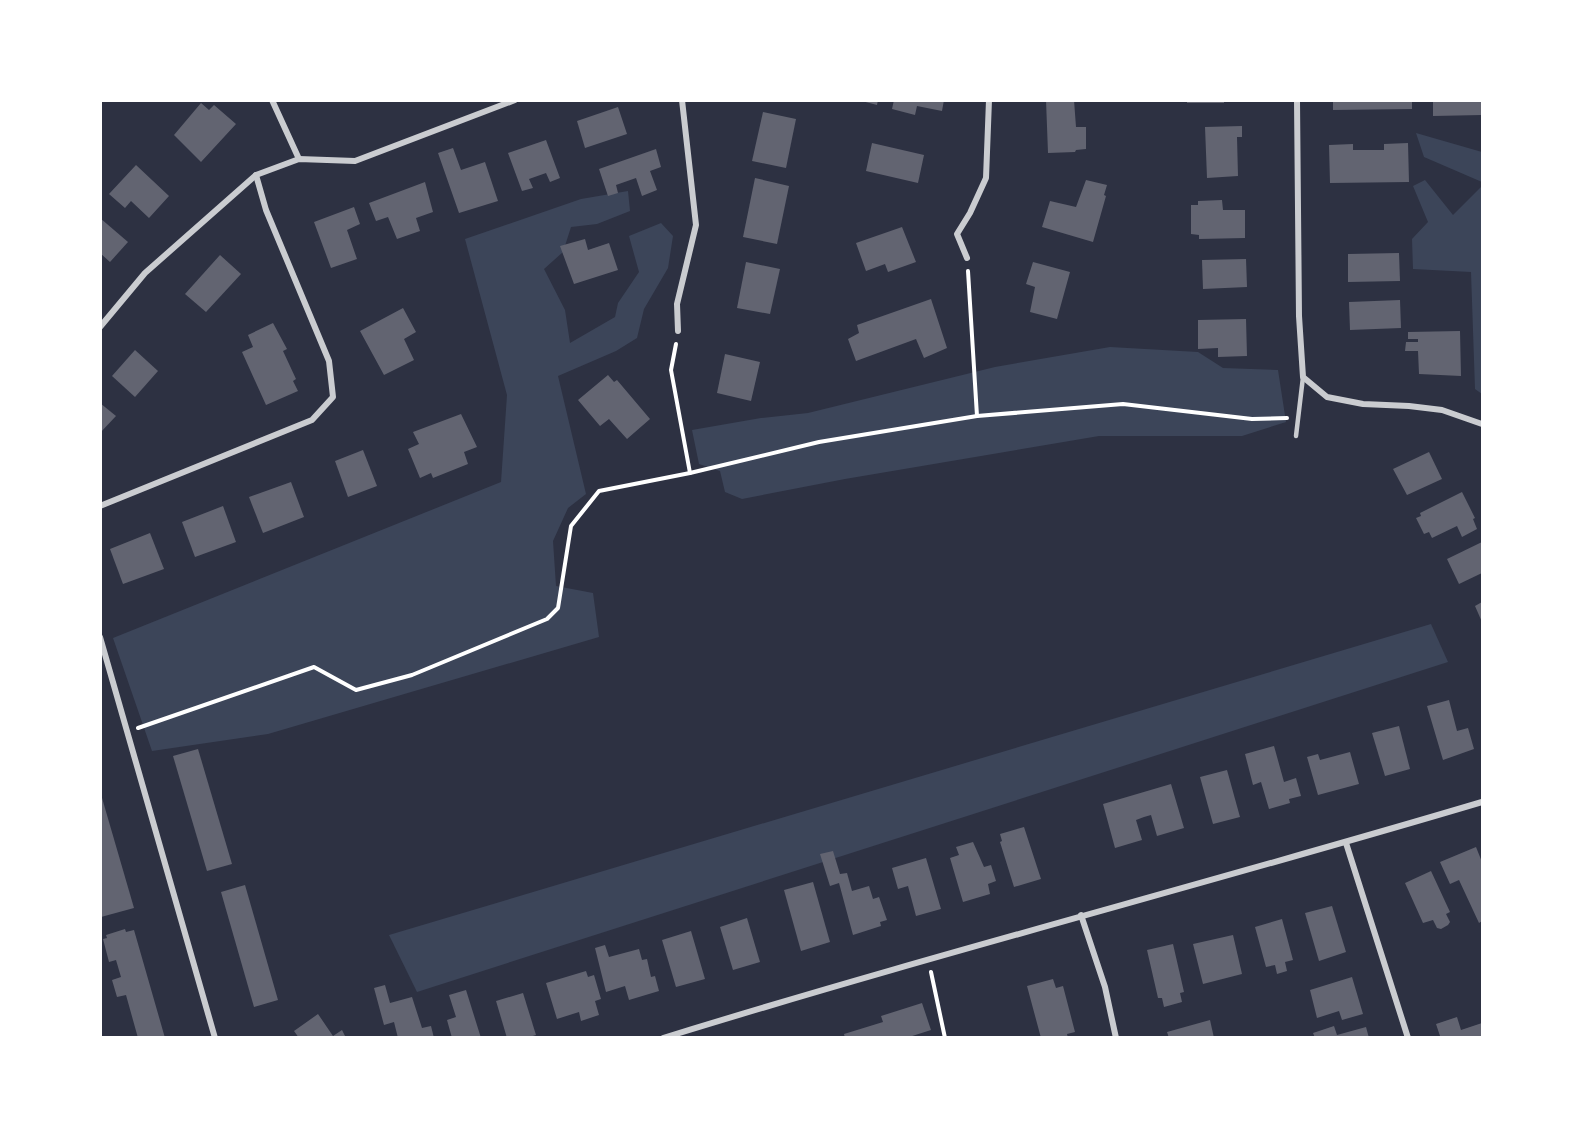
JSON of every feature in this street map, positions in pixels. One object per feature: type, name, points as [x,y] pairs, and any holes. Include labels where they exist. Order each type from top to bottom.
[{"type":"street","points":[[272,100],[299,159]]},
{"type":"street","points":[[100,327],[145,273],[256,175],[299,159],[355,161],[515,100]]},
{"type":"street","points":[[678,331],[677,304],[696,225],[682,100]]},
{"type":"street","points":[[967,258],[957,234],[970,213],[986,178],[989,100]]},
{"type":"street","points":[[1297,100],[1299,316],[1304,377],[1327,397],[1363,404],[1442,410],[1482,424]]},
{"type":"street","points":[[100,506],[312,420],[333,397],[329,361],[266,210],[256,175]]},
{"type":"street","points":[[100,637],[215,1038]]},
{"type":"street","points":[[663,1038],[1081,915],[1346,843],[1482,802]]},
{"type":"street","points":[[1346,843],[1408,1038]]},
{"type":"street","points":[[1081,915],[1105,987],[1116,1038]]},
{"type":"lane","points":[[1296,436],[1304,377]]},
{"type":"path","points":[[967,258],[977,416]]},
{"type":"path","points":[[678,331],[672,370],[690,473]]},
{"type":"path","points":[[128,731],[314,667],[356,690],[368,687],[412,675],[547,619],[558,608],[571,526],[599,491],[690,473],[819,442],[977,416],[1123,404],[1252,419],[1300,418]]},
{"type":"path","points":[[928,960],[945,1038]]},
{"type":"shaded area","points":[[1416,133],[1482,152],[1482,182],[1424,157]]},
{"type":"shaded area","points":[[1425,180],[1453,215],[1482,186],[1482,394],[1475,389],[1471,272],[1413,269],[1412,239],[1428,222],[1413,186]]},
{"type":"shaded area","points":[[628,191],[630,211],[597,224],[571,227],[563,252],[544,269],[565,310],[570,343],[615,317],[618,303],[639,272],[629,236],[661,223],[673,236],[668,268],[644,309],[637,338],[616,351],[558,376],[586,494],[568,508],[553,541],[556,586],[593,593],[599,637],[268,734],[152,751],[113,638],[501,482],[507,395],[465,239],[581,199]]},
{"type":"shaded area","points":[[1110,347],[1198,352],[1223,368],[1278,370],[1286,422],[1242,436],[1099,436],[742,499],[725,492],[720,471],[699,464],[692,430],[761,418],[808,413],[995,367]]},
{"type":"shaded area","points":[[1431,624],[1448,662],[417,992],[389,935]]},
{"type":"building","points":[[858,100],[878,100],[877,105]]},
{"type":"building","points":[[894,100],[944,100],[942,111],[917,106],[915,115],[892,109]]},
{"type":"building","points":[[1046,100],[1074,100],[1076,127],[1086,127],[1086,149],[1075,152],[1048,153]]},
{"type":"building","points":[[1187,100],[1224,100],[1224,103],[1187,103]]},
{"type":"building","points":[[1333,100],[1412,100],[1412,109],[1333,110]]},
{"type":"building","points":[[1433,100],[1482,100],[1482,115],[1433,116]]},
{"type":"building","points":[[201,103],[209,110],[214,105],[236,124],[201,162],[174,135]]},
{"type":"building","points":[[618,107],[627,134],[585,148],[577,121]]},
{"type":"building","points":[[763,112],[796,119],[786,168],[752,161]]},
{"type":"building","points":[[1242,126],[1242,137],[1237,137],[1238,176],[1207,178],[1205,127]]},
{"type":"building","points":[[546,140],[560,178],[550,182],[546,173],[529,179],[533,188],[522,191],[508,153]]},
{"type":"building","points":[[872,143],[924,155],[918,183],[866,171]]},
{"type":"building","points":[[1408,143],[1409,182],[1330,183],[1329,145],[1353,144],[1353,150],[1384,150],[1384,144]]},
{"type":"building","points":[[453,148],[461,170],[485,162],[498,201],[459,213],[438,153]]},
{"type":"building","points":[[656,149],[661,167],[650,171],[657,190],[642,196],[636,178],[616,185],[618,193],[608,196],[599,169]]},
{"type":"building","points":[[136,165],[169,196],[149,218],[131,201],[125,208],[109,194]]},
{"type":"building","points":[[755,178],[789,186],[777,244],[743,237]]},
{"type":"building","points":[[1086,180],[1107,185],[1093,242],[1042,227],[1050,201],[1076,207]]},
{"type":"building","points":[[425,182],[433,212],[416,218],[420,231],[397,239],[388,217],[376,221],[369,203]]},
{"type":"building","points":[[1222,200],[1223,210],[1245,210],[1245,238],[1199,239],[1199,235],[1191,234],[1191,205],[1198,205],[1198,201]]},
{"type":"building","points":[[354,207],[360,224],[347,230],[357,259],[331,268],[314,222]]},
{"type":"building","points":[[100,218],[128,242],[110,262],[100,253]]},
{"type":"building","points":[[902,227],[916,262],[888,272],[885,264],[866,271],[856,243]]},
{"type":"building","points":[[585,239],[588,250],[609,243],[618,270],[574,284],[560,246]]},
{"type":"building","points":[[1399,253],[1400,281],[1348,282],[1348,254]]},
{"type":"building","points":[[220,255],[241,274],[206,312],[185,294]]},
{"type":"building","points":[[1246,259],[1247,287],[1203,289],[1202,260]]},
{"type":"building","points":[[746,262],[780,269],[770,314],[737,308]]},
{"type":"building","points":[[1033,262],[1070,272],[1057,319],[1030,312],[1035,287],[1026,284]]},
{"type":"building","points":[[931,299],[947,348],[924,358],[916,339],[856,361],[848,339],[859,333],[857,325]]},
{"type":"building","points":[[1400,300],[1401,328],[1350,330],[1349,302]]},
{"type":"building","points":[[403,308],[416,332],[404,339],[414,360],[384,375],[360,331]]},
{"type":"building","points":[[1246,319],[1247,356],[1218,357],[1218,348],[1198,349],[1198,320]]},
{"type":"building","points":[[273,323],[287,349],[283,351],[296,379],[293,381],[298,391],[266,405],[242,352],[253,347],[248,335]]},
{"type":"building","points":[[1460,331],[1461,376],[1419,374],[1418,351],[1405,351],[1406,342],[1418,342],[1418,339],[1408,339],[1408,332]]},
{"type":"building","points":[[135,350],[158,371],[135,397],[112,376]]},
{"type":"building","points":[[725,354],[760,362],[751,401],[717,393]]},
{"type":"building","points":[[608,375],[614,382],[617,380],[650,419],[627,439],[609,419],[600,426],[578,400]]},
{"type":"building","points":[[100,403],[116,416],[100,433]]},
{"type":"building","points":[[461,414],[477,447],[464,452],[468,464],[433,478],[431,473],[420,478],[408,449],[419,444],[413,432]]},
{"type":"building","points":[[363,450],[377,486],[348,497],[335,461]]},
{"type":"building","points":[[1429,452],[1442,479],[1407,495],[1393,469]]},
{"type":"building","points":[[291,482],[304,517],[263,533],[249,497]]},
{"type":"building","points":[[1462,492],[1475,518],[1473,519],[1477,529],[1462,537],[1457,526],[1432,538],[1429,532],[1424,534],[1416,518],[1421,516],[1420,513]]},
{"type":"building","points":[[223,506],[236,542],[195,557],[182,522]]},
{"type":"building","points":[[150,533],[164,569],[123,584],[110,549]]},
{"type":"building","points":[[1482,542],[1482,573],[1459,584],[1447,559]]},
{"type":"building","points":[[1482,602],[1482,622],[1475,606]]},
{"type":"building","points":[[1449,700],[1457,731],[1468,728],[1474,749],[1443,760],[1427,706]]},
{"type":"building","points":[[1399,726],[1410,769],[1385,776],[1372,733]]},
{"type":"building","points":[[1274,746],[1284,782],[1296,778],[1301,796],[1289,799],[1290,803],[1269,809],[1261,782],[1253,785],[1245,754]]},
{"type":"building","points":[[198,749],[232,864],[207,871],[173,756]]},
{"type":"building","points":[[1350,752],[1359,784],[1318,795],[1307,757],[1318,754],[1320,760]]},
{"type":"building","points":[[1227,770],[1240,817],[1213,824],[1200,777]]},
{"type":"building","points":[[1171,784],[1184,828],[1157,836],[1151,815],[1144,817],[1136,820],[1142,840],[1115,848],[1103,804]]},
{"type":"building","points":[[100,791],[134,908],[101,917],[100,914]]},
{"type":"building","points":[[1024,827],[1041,879],[1014,887],[1000,842],[1002,841],[1000,834]]},
{"type":"building","points":[[973,842],[984,867],[991,865],[996,881],[988,884],[990,894],[963,902],[950,858],[959,855],[956,847]]},
{"type":"building","points":[[1476,847],[1482,862],[1482,921],[1479,923],[1459,880],[1450,884],[1440,862]]},
{"type":"building","points":[[833,851],[840,874],[847,873],[852,891],[869,886],[873,899],[879,897],[887,920],[880,922],[881,926],[853,935],[839,883],[830,886],[820,854]]},
{"type":"building","points":[[926,858],[941,909],[916,916],[908,886],[898,889],[892,868]]},
{"type":"building","points":[[1431,871],[1450,912],[1446,914],[1450,922],[1441,929],[1437,928],[1433,920],[1423,923],[1405,883]]},
{"type":"building","points":[[813,882],[830,942],[801,951],[784,890]]},
{"type":"building","points":[[245,885],[278,1000],[254,1007],[221,892]]},
{"type":"building","points":[[1332,906],[1346,952],[1319,961],[1305,913]]},
{"type":"building","points":[[747,918],[760,962],[733,970],[720,927]]},
{"type":"building","points":[[1282,919],[1293,960],[1285,962],[1287,971],[1277,974],[1275,965],[1266,967],[1255,927]]},
{"type":"building","points":[[125,929],[126,932],[134,930],[165,1038],[138,1038],[126,995],[117,997],[112,980],[121,977],[116,960],[109,962],[103,939],[107,938],[106,935]]},
{"type":"building","points":[[691,931],[705,979],[676,987],[662,940]]},
{"type":"building","points":[[1233,935],[1242,974],[1203,984],[1193,944]]},
{"type":"building","points":[[1173,944],[1184,992],[1180,993],[1182,1002],[1164,1007],[1162,998],[1158,998],[1147,950]]},
{"type":"building","points":[[605,945],[609,957],[639,949],[642,960],[647,959],[651,977],[655,976],[659,991],[629,1000],[625,986],[606,992],[595,948]]},
{"type":"building","points":[[586,971],[588,977],[594,975],[601,999],[595,1001],[599,1015],[581,1021],[579,1012],[557,1019],[546,983]]},
{"type":"building","points":[[1352,977],[1363,1014],[1342,1020],[1339,1011],[1317,1018],[1310,990]]},
{"type":"building","points":[[1053,979],[1056,988],[1063,986],[1075,1032],[1067,1034],[1068,1038],[1041,1038],[1027,986]]},
{"type":"building","points":[[385,985],[390,1003],[412,997],[422,1028],[431,1026],[434,1038],[398,1038],[394,1022],[384,1025],[374,988]]},
{"type":"building","points":[[466,990],[481,1038],[452,1038],[447,1020],[456,1017],[449,995]]},
{"type":"building","points":[[523,993],[536,1035],[526,1038],[507,1038],[496,1001]]},
{"type":"building","points":[[922,1003],[931,1030],[906,1038],[845,1038],[844,1034],[883,1022],[881,1016]]},
{"type":"building","points":[[318,1014],[333,1036],[342,1030],[346,1038],[299,1038],[294,1031]]},
{"type":"building","points":[[1457,1017],[1461,1030],[1482,1023],[1482,1038],[1440,1036],[1436,1024]]},
{"type":"building","points":[[1210,1020],[1214,1038],[1169,1038],[1167,1032]]},
{"type":"building","points":[[1334,1026],[1337,1035],[1366,1027],[1369,1038],[1315,1038],[1313,1033]]}]
